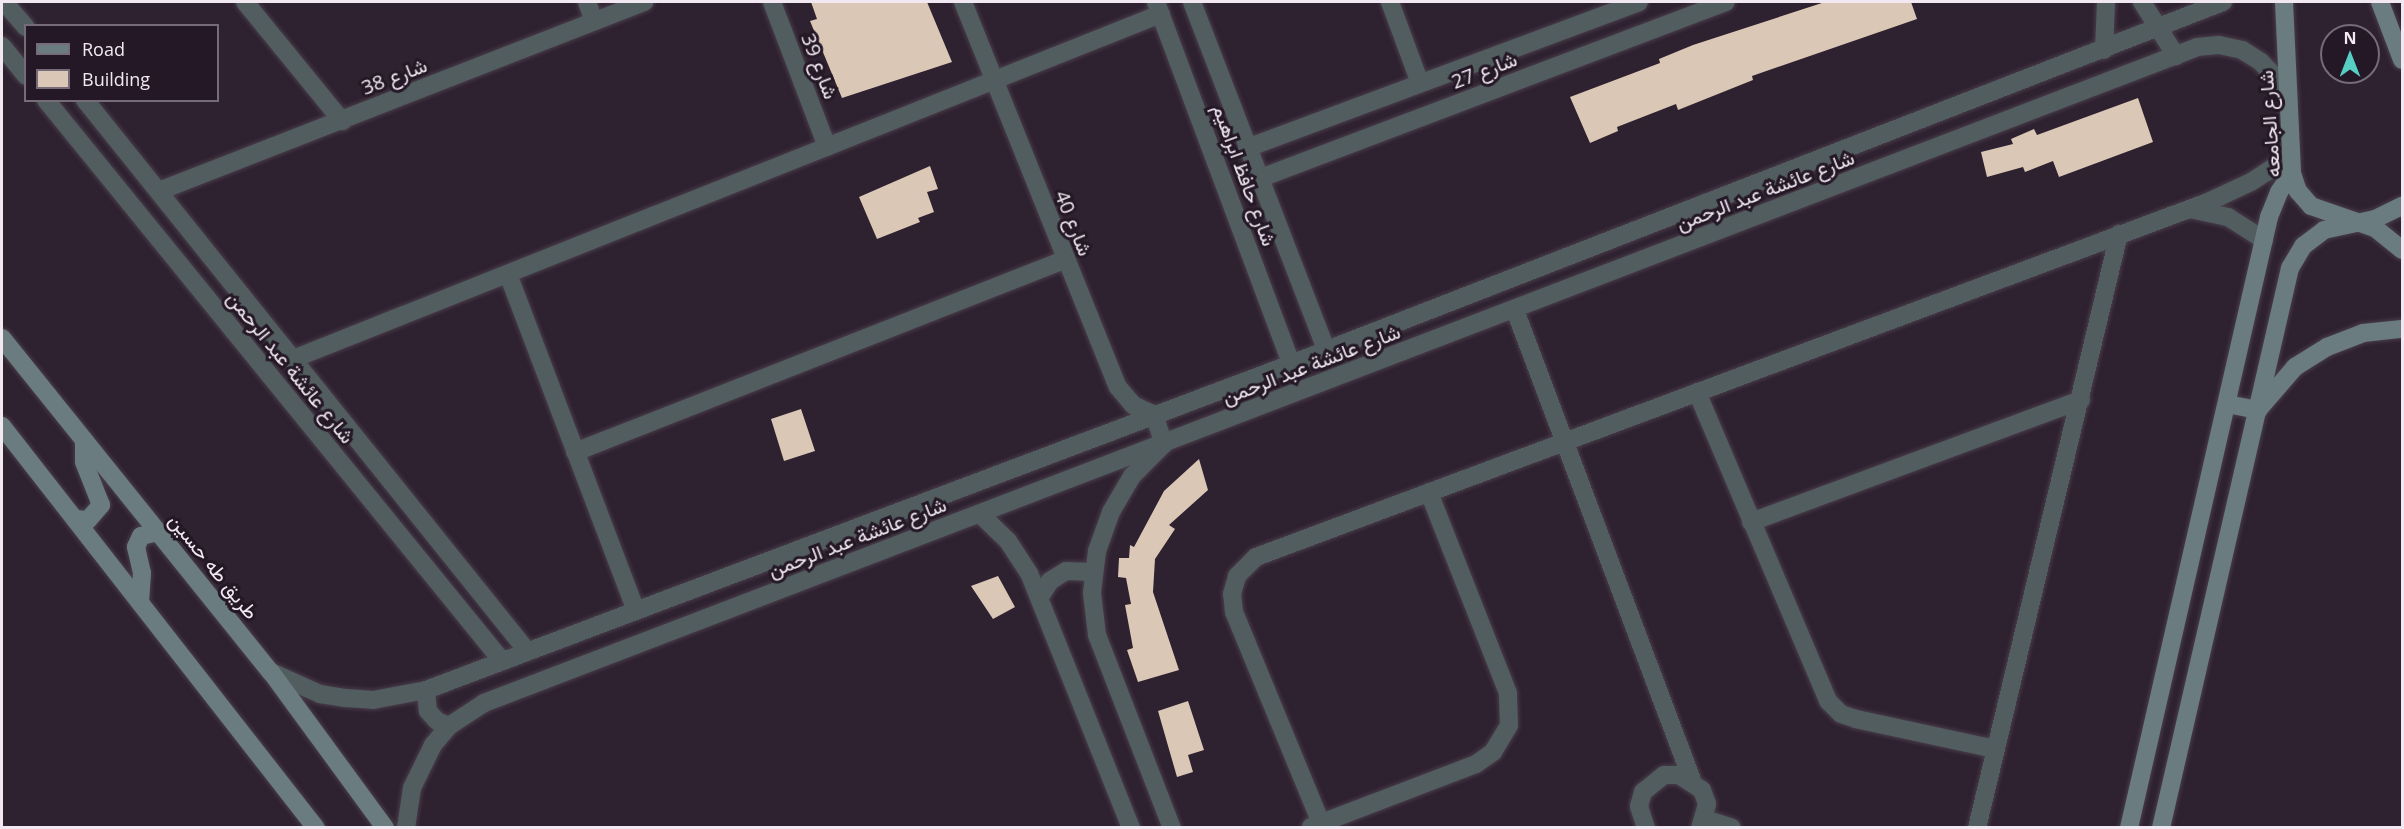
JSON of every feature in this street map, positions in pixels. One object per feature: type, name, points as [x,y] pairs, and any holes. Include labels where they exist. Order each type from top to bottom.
[{"type":"street","points":[[4,2],[24,25]]},
{"type":"street","points":[[246,2],[342,121]]},
{"type":"street","points":[[587,2],[594,21]]},
{"type":"street","name":"شارع 38","points":[[159,191],[644,2]]},
{"type":"street","name":"شارع 39","points":[[772,2],[827,147]]},
{"type":"street","name":"شارع 40","points":[[963,2],[1064,260],[1118,387],[1133,405],[1154,415]]},
{"type":"street","name":"شارع حافظ ابراهيم","points":[[1192,2],[1258,179],[1326,350]]},
{"type":"street","points":[[1390,2],[1420,83]]},
{"type":"street","name":"شارع 27","points":[[1247,148],[1639,2]]},
{"type":"street","name":"شارع 27","points":[[1258,179],[1726,2]]},
{"type":"street","points":[[2104,50],[2106,2]]},
{"type":"street","points":[[2142,2],[2161,26],[2176,56]]},
{"type":"street","name":"شارع عائشة عبد الرحمن","points":[[271,672],[320,694],[346,699],[382,699],[426,690],[635,609],[1291,364],[2223,2]]},
{"type":"street","name":"شارع الجامعه","points":[[2284,2],[2292,165],[2298,191],[2311,206],[2361,222],[2403,250]]},
{"type":"street","points":[[2380,2],[2403,60]]},
{"type":"street","points":[[293,359],[827,147],[1159,8]]},
{"type":"street","name":"شارع حافظ ابراهيم","points":[[1159,8],[1291,364]]},
{"type":"street","name":"شارع عائشة عبد الرحمن","points":[[406,828],[412,788],[421,765],[449,726],[484,703],[2176,56],[2219,45],[2242,50],[2261,62],[2288,91]]},
{"type":"street","points":[[2,46],[24,74]]},
{"type":"street","name":"شارع عائشة عبد الرحمن","points":[[48,102],[502,661]]},
{"type":"street","name":"شارع عائشة عبد الرحمن","points":[[87,102],[528,651]]},
{"type":"street","points":[[1429,492],[1508,693],[1509,725],[1493,752],[1476,764],[1315,825],[1234,612],[1234,585],[1242,569],[1256,557],[1429,492],[1565,441],[2119,234],[2292,165]]},
{"type":"street","points":[[2129,828],[2264,240],[2273,204],[2292,165]]},
{"type":"street","points":[[2161,828],[2295,256],[2324,230],[2361,222],[2403,206]]},
{"type":"street","points":[[2185,209],[2228,217],[2264,240]]},
{"type":"street","points":[[1977,828],[2119,234]]},
{"type":"street","points":[[1624,235],[1635,264]]},
{"type":"street","points":[[575,452],[1064,260]]},
{"type":"street","points":[[508,274],[635,609]]},
{"type":"street","points":[[1515,310],[1692,780],[1704,797],[1703,823],[1732,828]]},
{"type":"street","points":[[2258,410],[2288,374],[2327,346],[2363,333],[2403,329]]},
{"type":"street","name":"طريق طه حسين","points":[[2,338],[271,672],[385,828]]},
{"type":"street","points":[[1697,392],[1822,693],[1835,709],[1856,719],[1995,749]]},
{"type":"street","points":[[1751,522],[2080,400]]},
{"type":"street","points":[[2227,404],[2258,410]]},
{"type":"street","points":[[1154,415],[1164,444],[1120,493],[1102,531],[1094,572],[1097,635],[1172,828]]},
{"type":"street","points":[[2,426],[316,828]]},
{"type":"street","points":[[75,519],[88,520],[101,505],[84,462],[84,440]]},
{"type":"street","points":[[894,513],[908,542]]},
{"type":"street","points":[[980,514],[1019,556],[1040,597],[1131,828]]},
{"type":"street","points":[[140,602],[142,573],[136,547],[141,536],[158,532]]},
{"type":"street","points":[[1040,597],[1050,581],[1066,571],[1094,572]]},
{"type":"street","points":[[426,690],[428,711],[437,721],[449,726]]},
{"type":"street","points":[[2142,770],[2173,776]]},
{"type":"street","points":[[1646,828],[1639,806],[1652,782],[1664,775],[1692,780]]},
{"type":"building","points":[[811,2],[927,2],[952,62],[842,98],[810,21],[817,19]]},
{"type":"building","points":[[1825,2],[1911,2],[1917,19],[1752,76],[1753,80],[1678,110],[1676,104],[1617,127],[1618,131],[1590,143],[1570,97],[1660,63],[1659,59],[1693,45]]},
{"type":"building","points":[[2138,98],[2153,142],[2059,177],[2053,161],[2025,172],[2023,167],[1987,177],[1981,152],[2013,144],[2011,139],[2034,129],[2037,135]]},
{"type":"building","points":[[930,166],[938,189],[927,192],[934,212],[918,218],[920,222],[877,239],[859,197]]},
{"type":"building","points":[[801,409],[815,451],[784,461],[771,419]]},
{"type":"building","points":[[1199,459],[1208,490],[1169,525],[1175,529],[1155,559],[1153,592],[1179,670],[1138,682],[1127,650],[1133,648],[1125,605],[1131,604],[1126,578],[1118,577],[1119,558],[1129,558],[1130,545],[1134,547],[1164,491]]},
{"type":"building","points":[[998,576],[1015,607],[993,619],[971,586]]},
{"type":"building","points":[[1188,701],[1204,750],[1188,755],[1193,772],[1177,777],[1158,711]]}]
